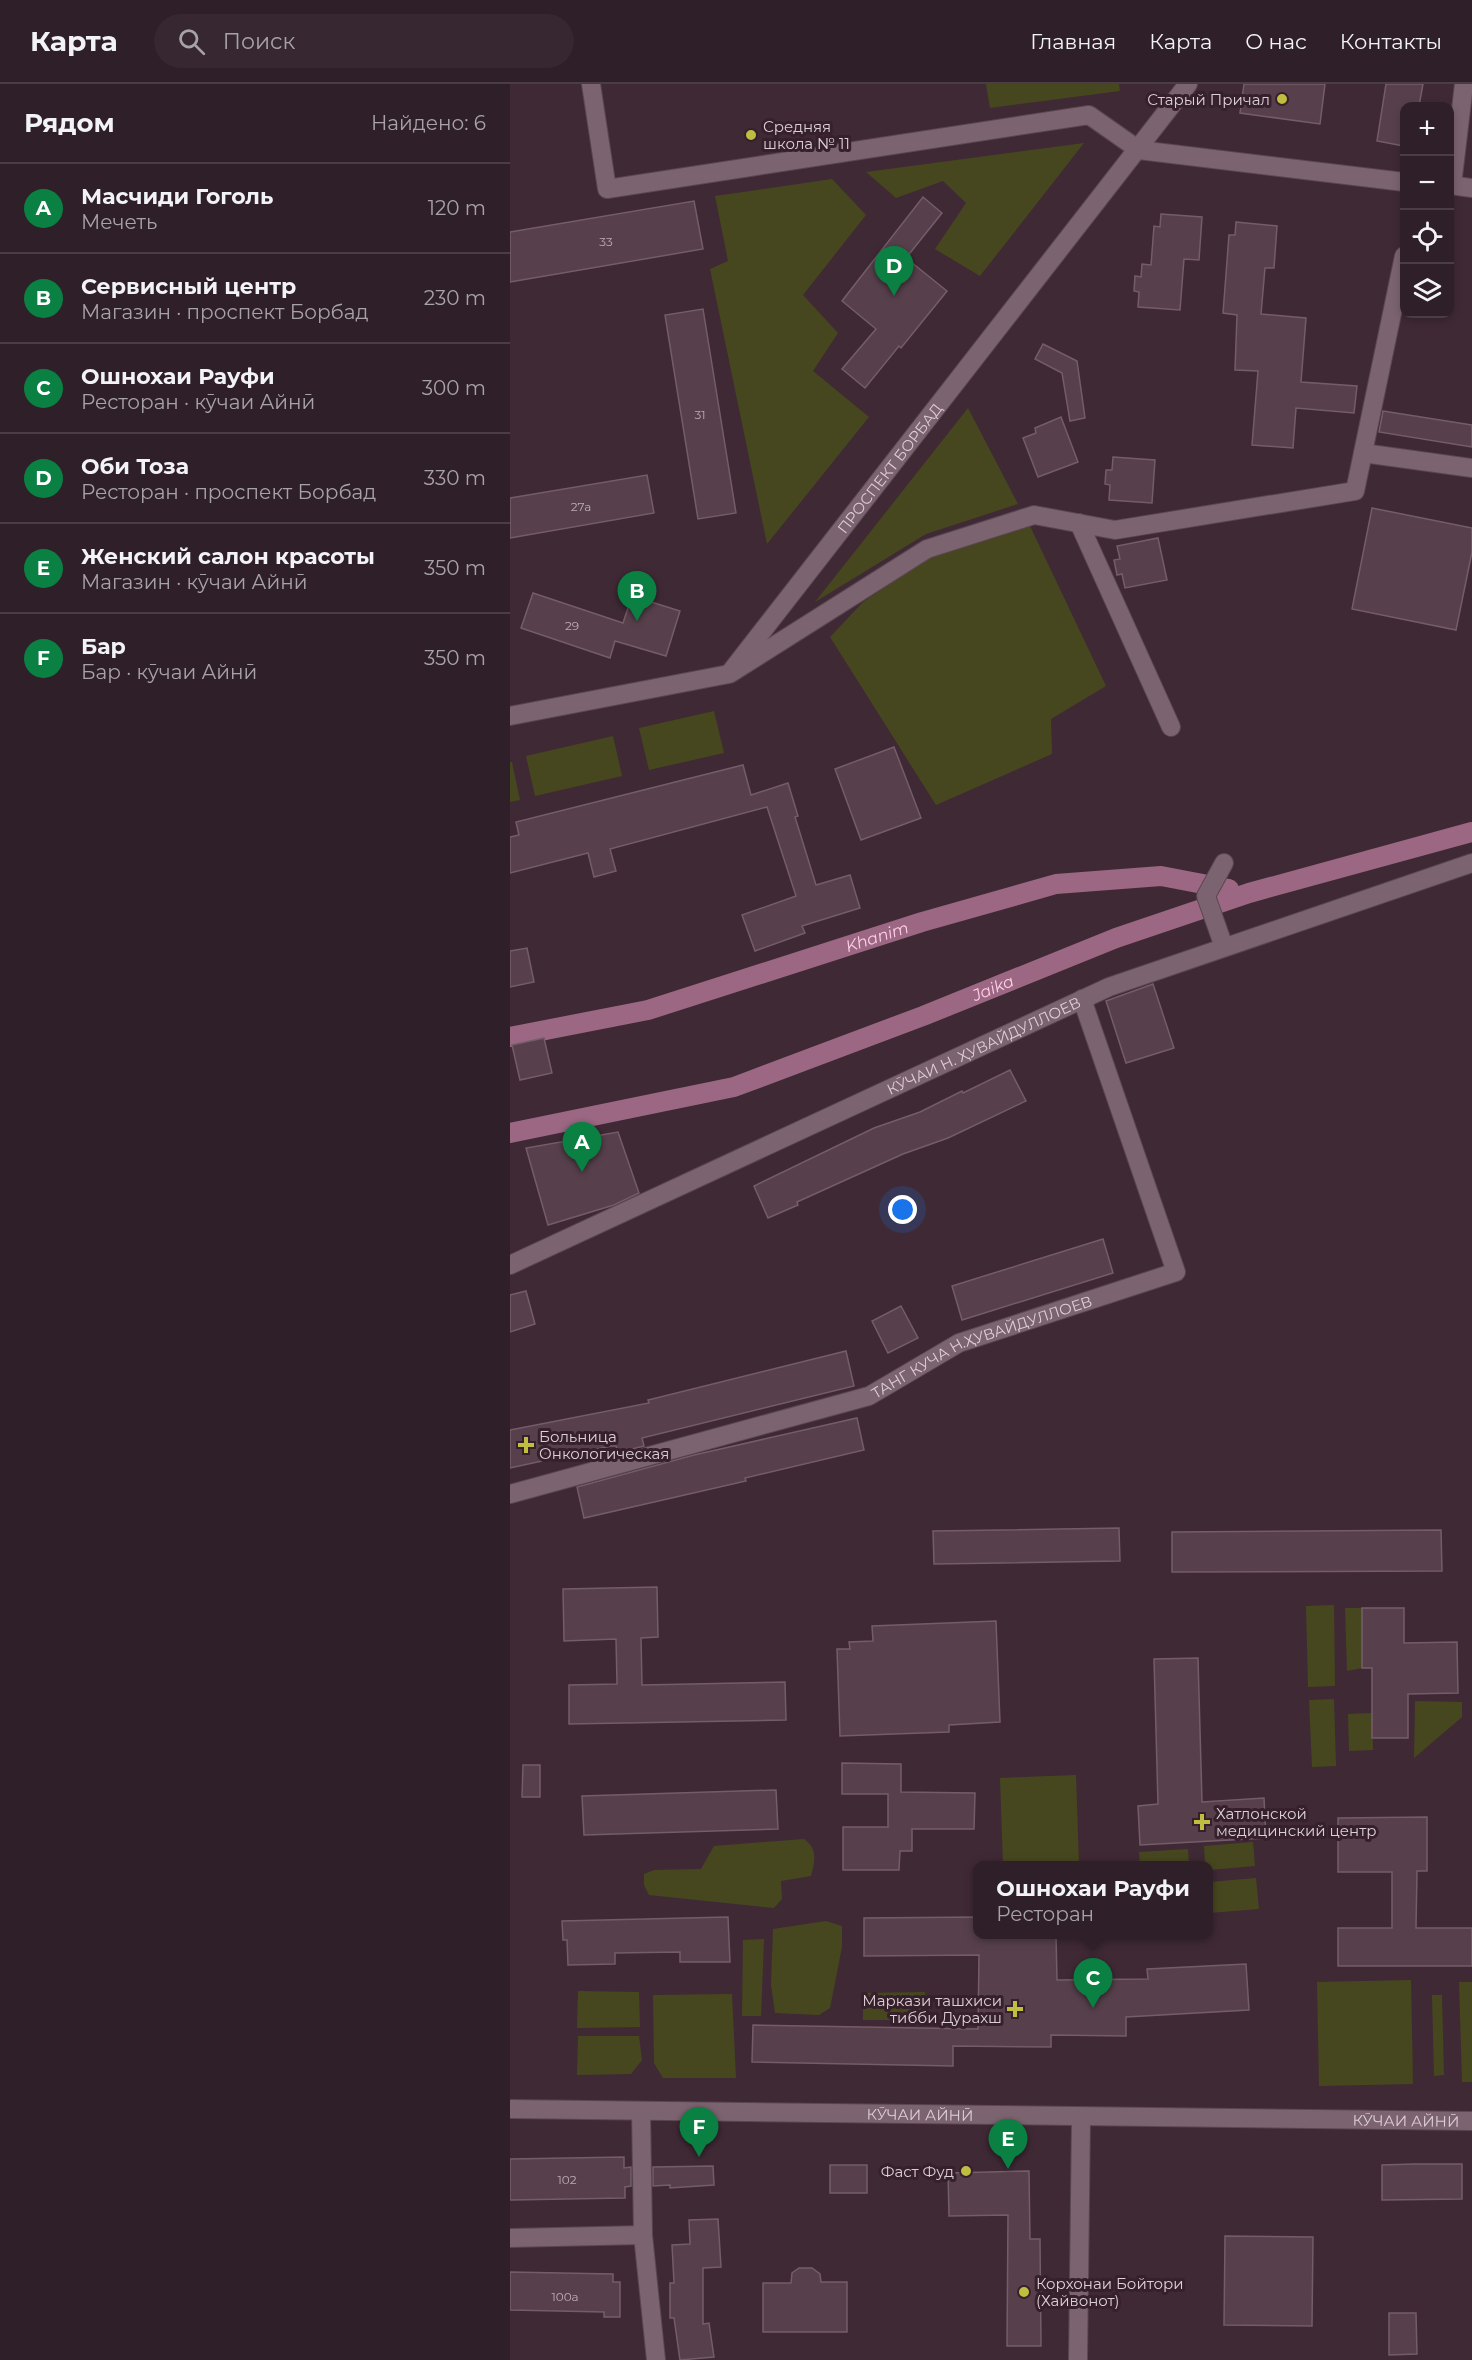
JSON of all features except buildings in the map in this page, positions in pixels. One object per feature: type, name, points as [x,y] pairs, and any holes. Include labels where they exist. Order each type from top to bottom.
[{"type":"street","points":[[591,84],[607,189],[1089,115],[1139,150],[1400,182]]},
{"type":"street","name":"ПРОСПЕКТ БОРБАД","points":[[729,674],[1139,150],[1188,84]]},
{"type":"street","points":[[1454,162],[1464,84]]},
{"type":"street","points":[[1454,185],[1472,188]]},
{"type":"street","points":[[510,716],[729,674],[927,549],[1034,515],[1115,530],[1355,491],[1402,264]]},
{"type":"street","points":[[1363,453],[1472,468]]},
{"type":"street","points":[[1079,523],[1171,727]]},
{"type":"street","name":"КӮЧАИ Н. ҲУВАЙДУЛЛОЕВ","points":[[510,1265],[1109,987],[1472,862]]},
{"type":"street","points":[[1224,863],[1206,896],[1224,947]]},
{"type":"street","name":"ТАНГ КУЧА Н.ҲУВАЙДУЛЛОЕВ","points":[[510,1494],[870,1396],[959,1343],[1078,1306],[1176,1272],[1082,999]]},
{"type":"street","name":"КӮЧАИ АЙНӢ","points":[[510,2109],[1081,2118],[1472,2121]]},
{"type":"street","points":[[641,2111],[643,2235],[656,2360]]},
{"type":"street","points":[[1078,2360],[1081,2118]]},
{"type":"street","points":[[510,2238],[643,2235]]},
{"type":"shaded area","points":[[986,84],[1119,84],[1120,91],[990,108]]},
{"type":"shaded area","points":[[1084,143],[980,276],[935,249],[966,203],[943,181],[896,198],[866,172]]},
{"type":"shaded area","points":[[832,179],[866,215],[803,295],[838,333],[813,371],[869,417],[767,544],[710,269],[728,261],[715,196]]},
{"type":"shaded area","points":[[968,408],[1018,504],[926,534],[815,602]]},
{"type":"shaded area","points":[[1029,524],[1106,686],[1051,719],[1052,754],[936,805],[830,637],[863,602],[926,559]]},
{"type":"shaded area","points":[[714,711],[724,753],[649,770],[639,728]]},
{"type":"shaded area","points":[[613,736],[622,776],[535,796],[526,756]]},
{"type":"shaded area","points":[[510,762],[512,762],[520,800],[510,802]]},
{"type":"shaded area","points":[[1334,1605],[1335,1686],[1308,1687],[1306,1606]]},
{"type":"shaded area","points":[[1345,1608],[1362,1608],[1362,1668],[1347,1671]]},
{"type":"shaded area","points":[[1334,1699],[1336,1766],[1312,1767],[1309,1700]]},
{"type":"shaded area","points":[[1415,1701],[1462,1702],[1462,1717],[1414,1758]]},
{"type":"shaded area","points":[[1372,1713],[1373,1750],[1349,1751],[1348,1714]]},
{"type":"shaded area","points":[[1076,1775],[1079,1861],[1003,1861],[1000,1778]]},
{"type":"shaded area","points":[[804,1839],[813,1851],[811,1876],[781,1881],[782,1899],[774,1908],[649,1895],[644,1885],[644,1874],[654,1870],[701,1869],[714,1846]]},
{"type":"shaded area","points":[[1253,1842],[1255,1866],[1213,1870],[1213,1861],[1205,1861],[1204,1846]]},
{"type":"shaded area","points":[[1188,1849],[1189,1861],[1140,1861],[1139,1852]]},
{"type":"shaded area","points":[[1256,1878],[1259,1909],[1213,1913],[1213,1882]]},
{"type":"shaded area","points":[[826,1921],[842,1926],[842,1947],[830,2008],[819,2015],[775,2013],[771,1985],[773,1929]]},
{"type":"shaded area","points":[[764,1939],[761,2016],[742,2016],[743,1940]]},
{"type":"shaded area","points":[[1411,1980],[1413,2084],[1319,2086],[1317,1982]]},
{"type":"shaded area","points":[[1459,1982],[1472,1982],[1472,2082],[1462,2082]]},
{"type":"shaded area","points":[[578,1991],[639,1992],[640,2027],[577,2028]]},
{"type":"shaded area","points":[[925,1992],[927,2020],[863,2020],[863,1993]]},
{"type":"shaded area","points":[[732,1994],[736,2078],[663,2078],[654,2063],[653,1995]]},
{"type":"shaded area","points":[[1432,1995],[1442,1995],[1444,2075],[1434,2076]]},
{"type":"shaded area","points":[[578,2036],[639,2036],[642,2060],[631,2074],[577,2075]]},
{"type":"waterway","name":"Jaika","points":[[510,1133],[734,1087],[923,1016],[1116,938],[1249,893],[1472,832]]},
{"type":"waterway","name":"Khanim","points":[[510,1037],[648,1010],[922,922],[1056,884],[1161,876],[1229,889]]},
{"type":"place","name":"Старый Причал","points":[[1282,99]]},
{"type":"place","name":"Средняя школа № 11","points":[[751,135]]},
{"type":"place","name":"Оби Тоза","points":[[894,296]]},
{"type":"place","name":"Сервисный центр","points":[[637,621]]},
{"type":"place","name":"Масчиди Гоголь","points":[[582,1172]]},
{"type":"place","name":"Больница Онкологическая","points":[[526,1445]]},
{"type":"place","name":"Хатлонской медицинский центр","points":[[1202,1822]]},
{"type":"place","name":"Ошнохаи Рауфи","points":[[1093,2008]]},
{"type":"place","name":"Маркази ташхиси тибби Дурахш","points":[[1015,2009]]},
{"type":"place","name":"Бар","points":[[699,2157]]},
{"type":"place","name":"Женский салон красоты","points":[[1008,2169]]},
{"type":"place","name":"Фаст Фуд","points":[[966,2171]]},
{"type":"place","name":"Корхонаи Бойтори (Хайвонот)","points":[[1024,2292]]}]
